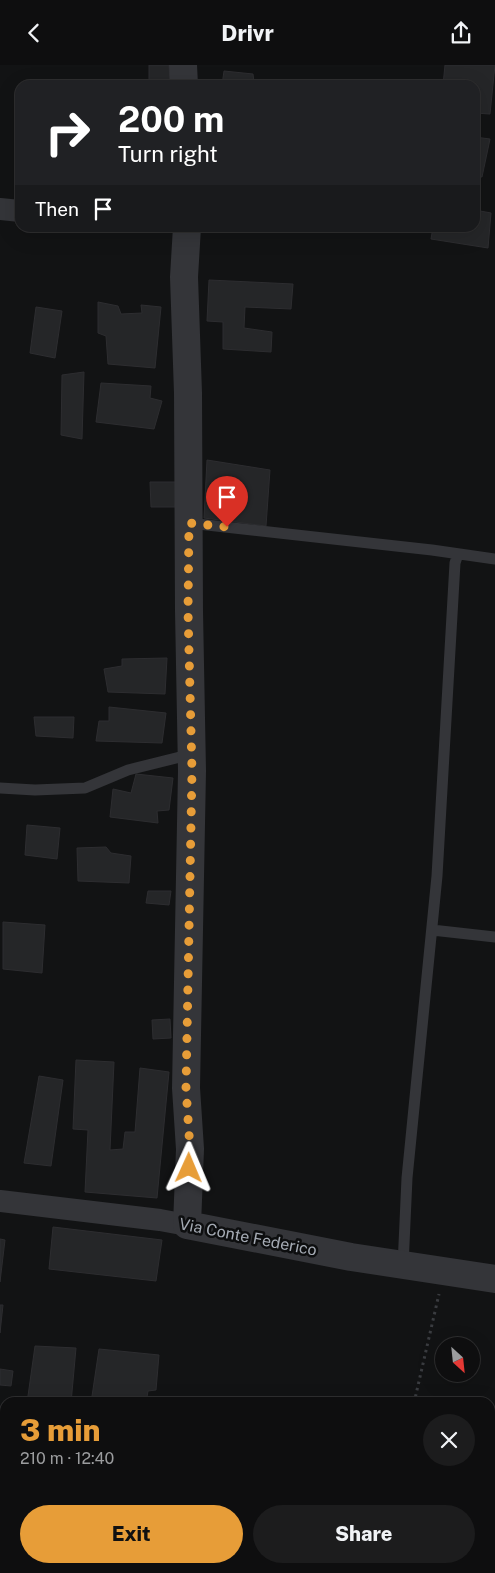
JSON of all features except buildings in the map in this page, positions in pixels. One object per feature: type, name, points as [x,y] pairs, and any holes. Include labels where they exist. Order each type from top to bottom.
[{"type":"street","points":[[183,65],[184,80]]},
{"type":"street","points":[[0,209],[15,210]]},
{"type":"street","points":[[183,232],[188,393],[188,611],[192,754],[186,1088],[190,1149],[187,1225]]},
{"type":"street","name":"Via Conte Federico","points":[[0,1201],[160,1220],[351,1257],[495,1279]]},
{"type":"lane","points":[[189,523],[458,553],[495,559]]},
{"type":"lane","points":[[403,1266],[407,1178],[437,877],[455,563],[458,553]]},
{"type":"lane","points":[[0,788],[34,790],[85,788],[128,770],[192,754]]},
{"type":"lane","points":[[432,931],[495,937]]},
{"type":"path","points":[[415,1397],[444,1271]]},
{"type":"route","points":[[189,1168],[190,1149],[186,1088],[192,771],[188,611],[189,523],[227,527]]}]
